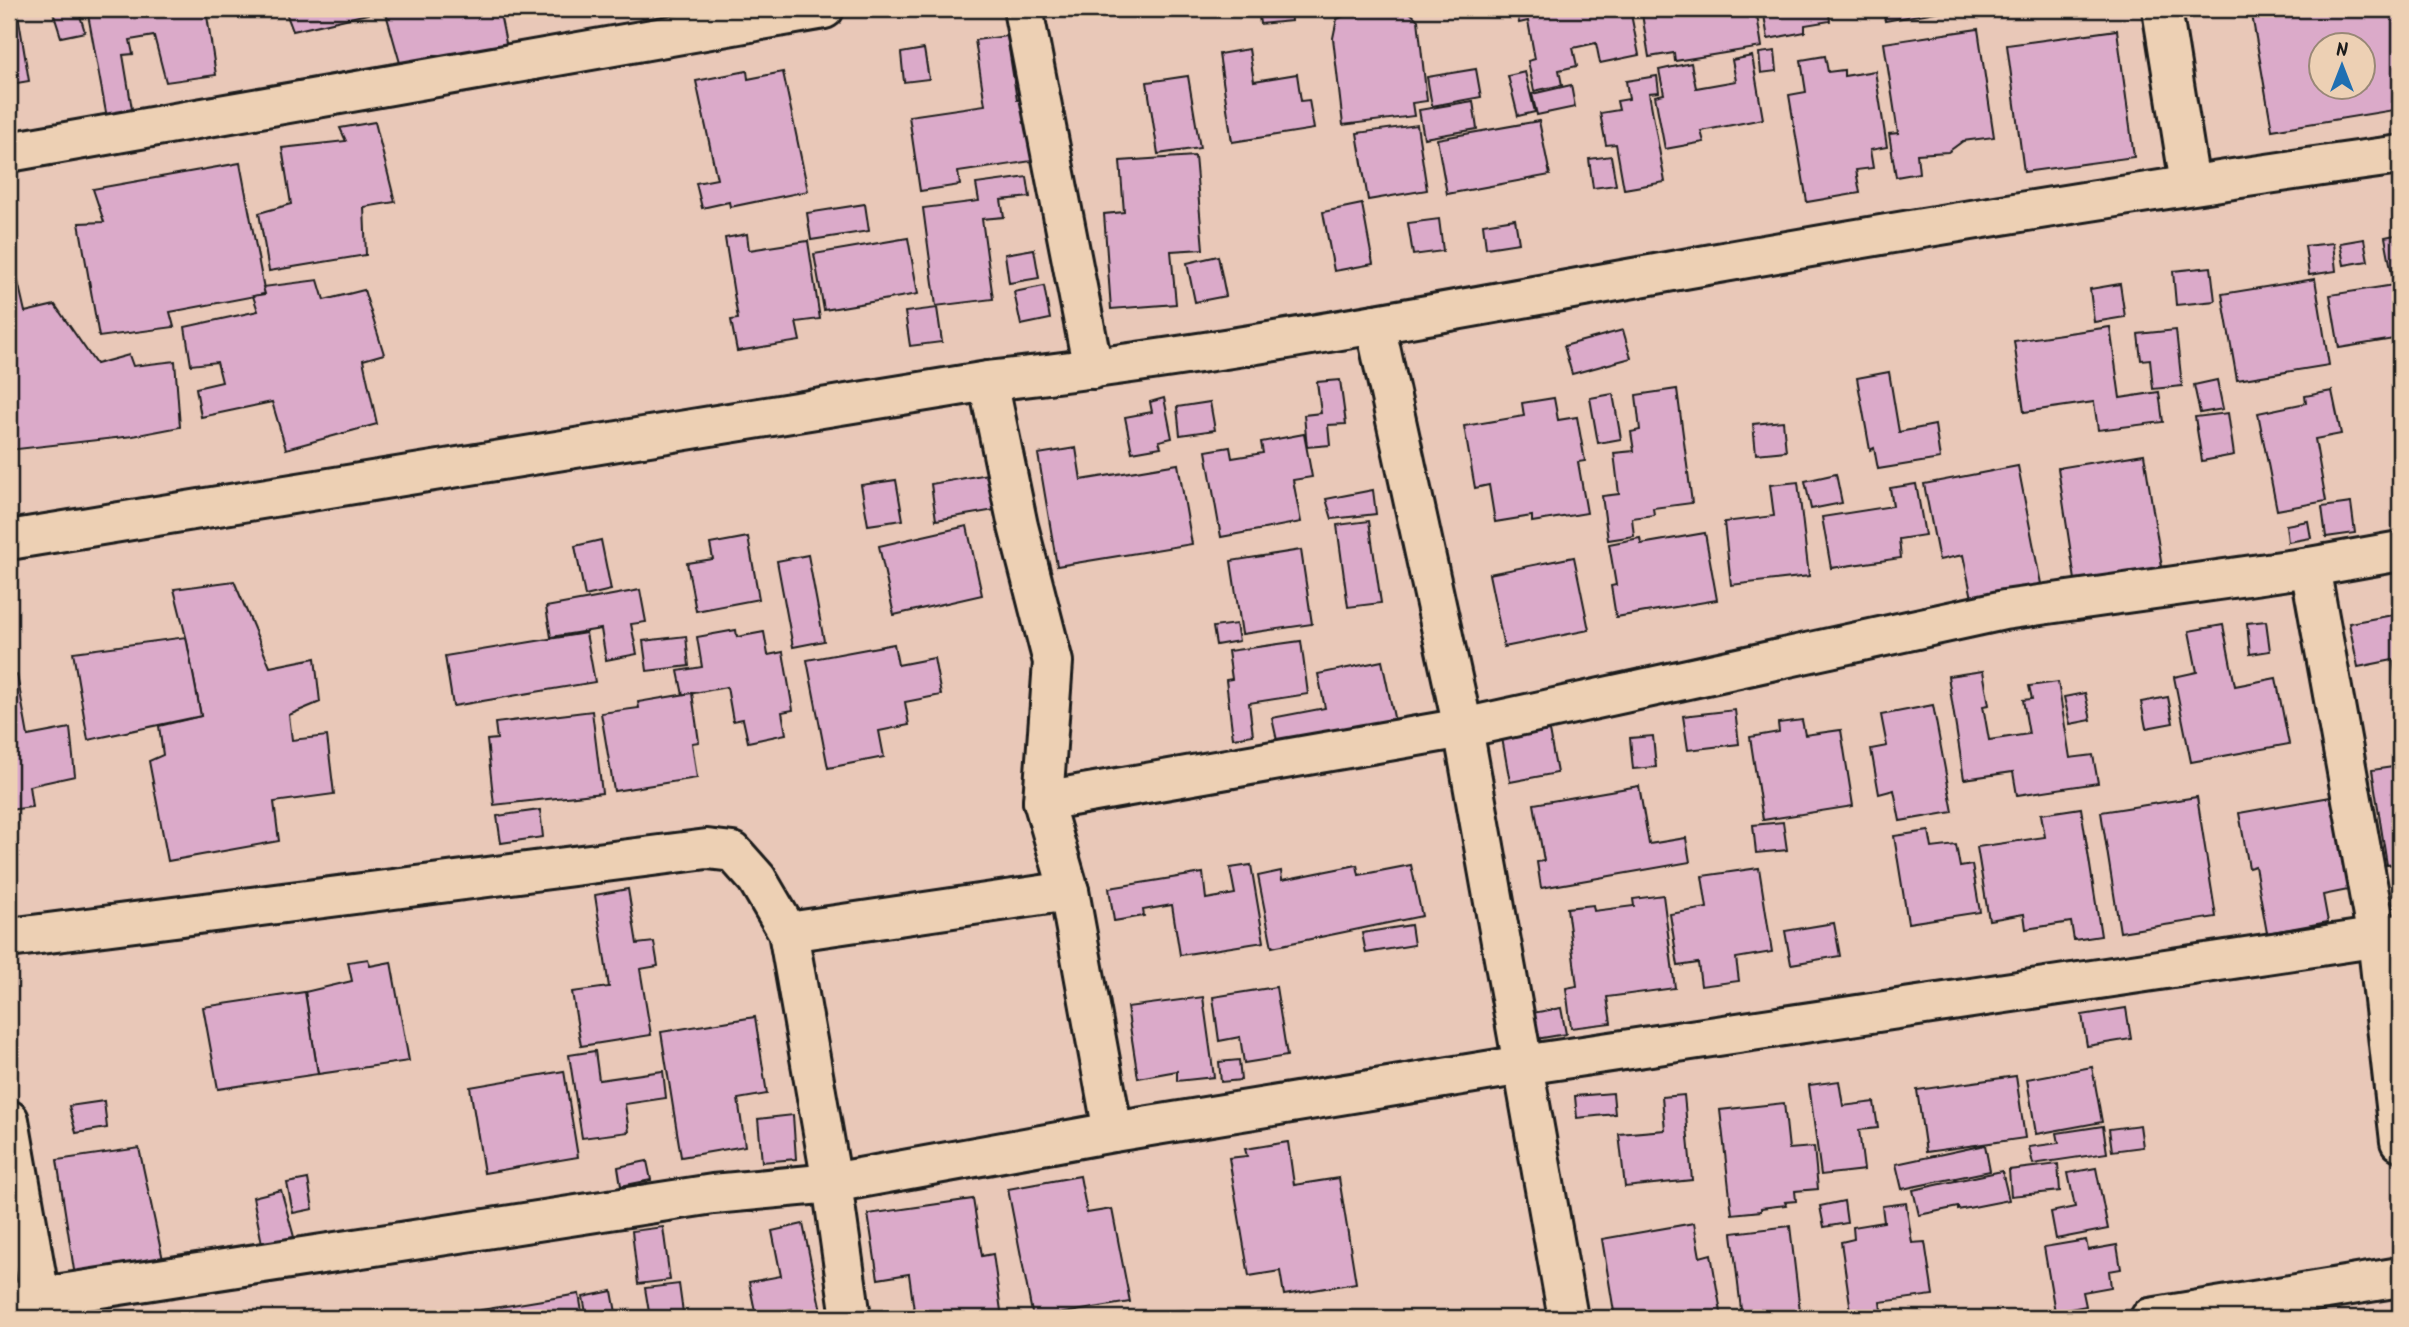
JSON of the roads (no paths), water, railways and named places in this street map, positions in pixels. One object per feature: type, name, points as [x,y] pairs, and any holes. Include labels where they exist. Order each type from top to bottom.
[{"type":"street","points":[[9,152],[824,9]]},
{"type":"street","points":[[1023,9],[1093,369]]},
{"type":"street","points":[[2162,9],[2190,184]]},
{"type":"street","points":[[9,540],[988,381],[1093,369],[1376,324],[1913,228],[2190,184],[2400,155]]},
{"type":"street","points":[[1376,324],[1464,728],[1568,1318]]},
{"type":"street","points":[[988,381],[1018,526],[1053,662],[1043,801],[1069,891],[1113,1132]]},
{"type":"street","points":[[1043,801],[1464,728],[2004,610],[2310,567],[2400,551]]},
{"type":"street","points":[[2310,567],[2388,936],[2400,1141]]},
{"type":"street","points":[[9,938],[707,849],[733,852],[757,879],[788,932],[832,1183],[851,1318]]},
{"type":"street","points":[[788,932],[1069,891]]},
{"type":"street","points":[[9,1120],[24,1299],[713,1194],[832,1183],[1113,1132],[1523,1065],[2388,936]]},
{"type":"street","points":[[2150,1318],[2400,1277]]}]
